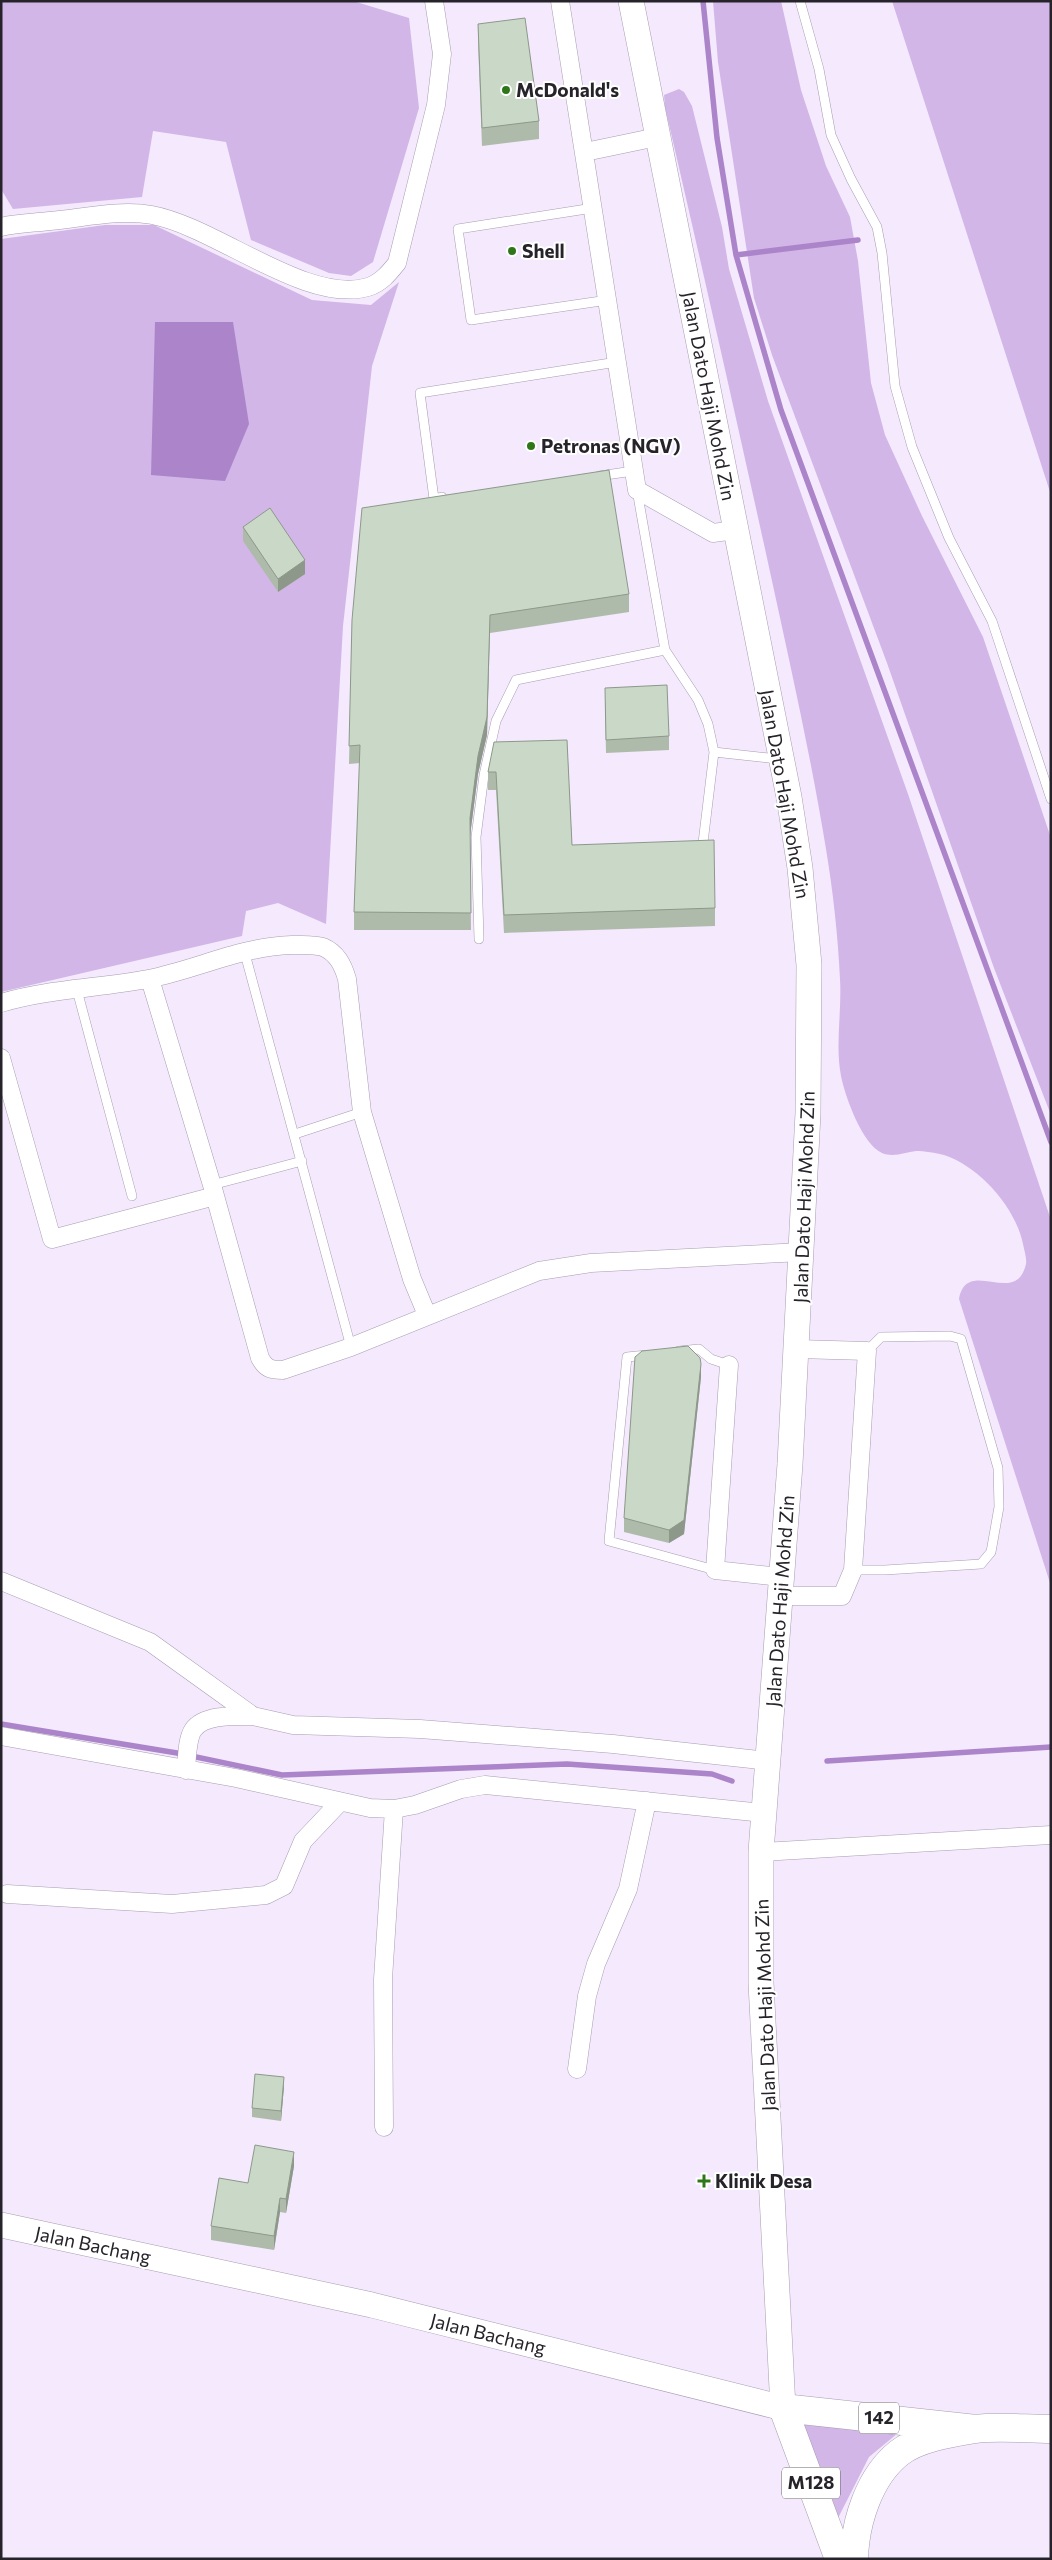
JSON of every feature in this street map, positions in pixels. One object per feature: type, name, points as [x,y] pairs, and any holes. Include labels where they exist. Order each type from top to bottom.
[{"type":"main road","name":"Jalan Dato Haji Mohd Zin","points":[[631,1],[782,759],[800,868],[809,965],[808,1113],[797,1349],[761,1852],[761,1983],[783,2408]]},
{"type":"main road","name":"Jalan Bachang","points":[[1,2225],[372,2305],[783,2408],[976,2429]]},
{"type":"main road","name":"M128","points":[[783,2408],[839,2559]]},
{"type":"main road","name":"142","points":[[976,2429],[1051,2429]]},
{"type":"main road","points":[[854,2559],[855,2540],[861,2514],[871,2490],[885,2468],[900,2452],[926,2440],[976,2429]]},
{"type":"street","points":[[1,227],[116,214],[152,215],[183,225],[318,287],[352,290],[370,287],[386,278],[397,263],[436,105],[442,54],[434,1]]},
{"type":"street","points":[[560,1],[637,490],[713,532],[735,530]]},
{"type":"street","points":[[585,152],[657,137]]},
{"type":"street","points":[[1,1003],[150,979],[244,950],[267,946],[322,947],[334,953],[343,964],[347,979],[362,1112],[412,1279],[427,1315]]},
{"type":"street","points":[[150,979],[214,1191],[260,1358],[264,1366],[273,1370],[283,1370],[351,1347],[427,1315],[547,1270],[591,1263],[802,1252]]},
{"type":"street","points":[[1,1058],[52,1239],[214,1191]]},
{"type":"street","points":[[729,1365],[715,1570],[781,1586],[842,1596],[853,1570],[867,1351],[797,1349]]},
{"type":"street","points":[[1,1581],[150,1642],[253,1716]]},
{"type":"street","points":[[186,1766],[192,1731],[210,1720],[230,1716],[253,1716],[293,1725],[420,1729],[613,1744],[768,1761]]},
{"type":"street","points":[[1,1736],[186,1766],[370,1808],[394,1809],[415,1805],[461,1789],[485,1785],[558,1794],[764,1813]]},
{"type":"street","points":[[577,2070],[587,1996],[596,1964],[628,1889],[647,1801]]},
{"type":"street","points":[[7,1894],[172,1904],[266,1895],[284,1886],[303,1841],[340,1802]]},
{"type":"street","points":[[384,2127],[383,1979],[394,1809]]},
{"type":"street","points":[[761,1852],[1051,1835]]},
{"type":"lane","points":[[800,1],[818,69],[832,135],[851,179],[877,227],[882,254],[895,386],[912,447],[949,538],[992,620],[1051,798]]},
{"type":"lane","points":[[593,208],[458,230],[471,320],[608,300]]},
{"type":"lane","points":[[453,496],[434,499],[420,393],[618,362]]},
{"type":"lane","points":[[586,478],[633,471]]},
{"type":"lane","points":[[637,490],[665,650],[698,700],[708,724],[714,752],[701,853]]},
{"type":"lane","points":[[479,938],[476,837],[484,775],[496,720],[516,680],[665,650]]},
{"type":"lane","points":[[714,752],[782,759]]},
{"type":"lane","points":[[244,950],[351,1347]]},
{"type":"lane","points":[[77,990],[132,1196]]},
{"type":"lane","points":[[295,1134],[362,1112]]},
{"type":"lane","points":[[214,1191],[302,1161]]},
{"type":"lane","points":[[853,1570],[885,1570],[980,1564],[991,1552],[999,1506],[998,1468],[961,1339],[950,1336],[881,1337],[867,1351]]},
{"type":"lane","points":[[672,1352],[699,1349],[711,1359],[729,1365]]},
{"type":"lane","points":[[654,1354],[628,1357],[609,1541],[715,1570]]},
{"type":"shaded area","points":[[1,1],[353,1],[409,18],[419,108],[373,262],[351,276],[329,273],[251,240],[226,142],[153,131],[142,197],[13,209],[1,189]]},
{"type":"shaded area","points":[[713,1],[781,1],[801,90],[826,166],[850,217],[858,261],[871,383],[885,435],[922,516],[983,637],[1051,838],[1051,1115],[994,968],[887,663],[772,355],[754,298],[718,62]]},
{"type":"shaded area","points":[[892,1],[1051,1],[1051,495]]},
{"type":"shaded area","points":[[679,89],[684,92],[692,106],[722,227],[729,269],[768,401],[908,794],[1051,1220],[1051,1586],[959,1299],[964,1287],[971,1282],[1012,1282],[1021,1276],[1026,1264],[1026,1257],[1019,1230],[1013,1216],[994,1190],[970,1168],[944,1155],[916,1151],[895,1155],[882,1153],[875,1148],[861,1130],[850,1107],[843,1085],[839,1064],[840,991],[838,946],[833,897],[820,812],[783,631],[665,107],[664,95]]},
{"type":"shaded area","points":[[105,225],[154,225],[312,300],[371,305],[399,282],[372,366],[343,626],[326,924],[278,903],[246,911],[242,936],[1,992],[1,239]]},
{"type":"shaded area","points":[[155,322],[233,322],[249,424],[225,481],[151,475]]},
{"type":"shaded area","points":[[798,2424],[898,2433],[869,2457],[835,2524]]},
{"type":"building","name":"McDonald's","points":[[525,18],[539,121],[482,128],[478,24]]},
{"type":"building","points":[[609,470],[629,594],[490,615],[487,717],[478,756],[470,818],[471,913],[354,912],[360,745],[349,746],[352,620],[362,508]]},
{"type":"building","points":[[270,508],[305,560],[278,579],[243,527]]},
{"type":"building","points":[[667,685],[669,736],[606,740],[605,688]]},
{"type":"building","points":[[567,740],[572,845],[714,840],[715,908],[504,915],[496,772],[488,772],[494,742]]},
{"type":"building","points":[[688,1346],[700,1358],[701,1364],[684,1520],[669,1530],[624,1518],[635,1357],[642,1351]]},
{"type":"building","points":[[255,2074],[284,2077],[281,2111],[252,2108]]},
{"type":"building","points":[[255,2145],[294,2152],[286,2199],[280,2198],[274,2236],[211,2226],[219,2178],[248,2183]]},
{"type":"waterway","points":[[703,1],[717,138],[736,255],[781,410],[1051,1142]]},
{"type":"waterway","points":[[736,255],[858,240]]},
{"type":"waterway","points":[[1,1724],[177,1753],[282,1775],[567,1764],[712,1774],[732,1781]]},
{"type":"waterway","points":[[827,1761],[1051,1747]]},
{"type":"place","name":"McDonald's","points":[[506,90]]},
{"type":"place","name":"Shell","points":[[512,251]]},
{"type":"place","name":"Petronas (NGV)","points":[[531,446]]},
{"type":"place","name":"Klinik Desa","points":[[704,2181]]}]
